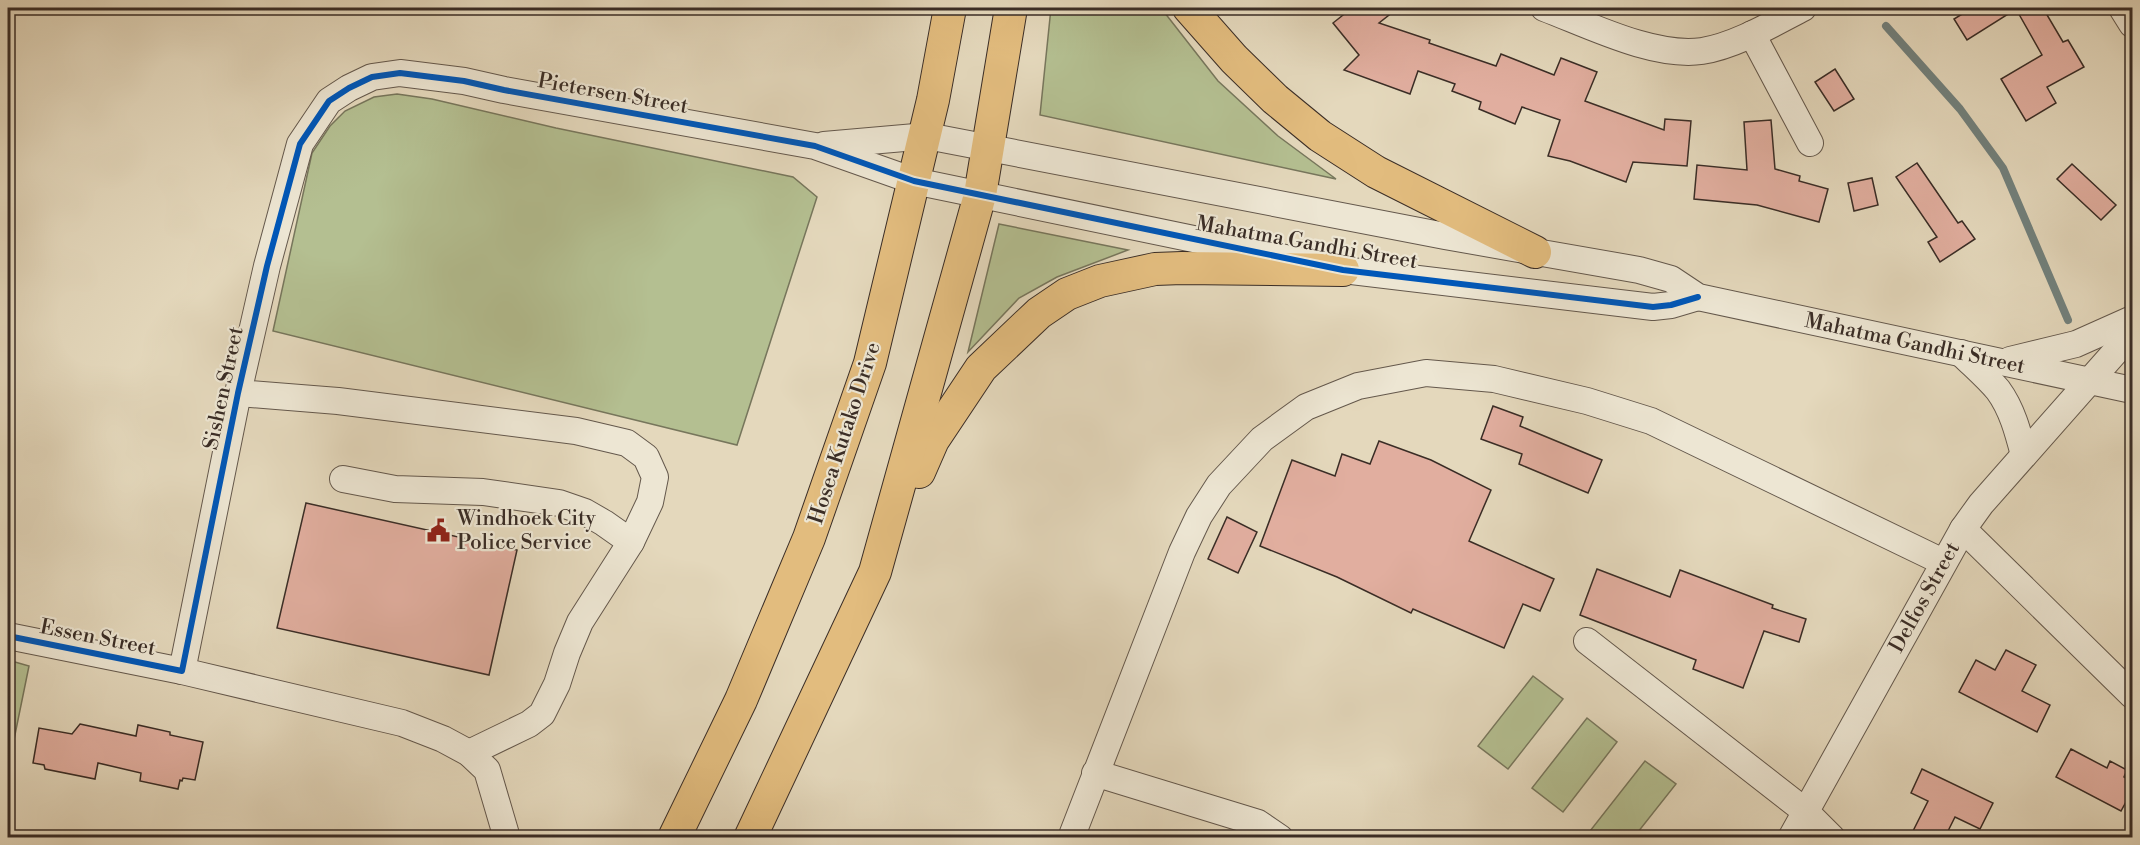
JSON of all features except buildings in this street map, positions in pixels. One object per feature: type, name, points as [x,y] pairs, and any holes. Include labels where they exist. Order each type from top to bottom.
[{"type":"main road","name":"Hosea Kutako Drive","points":[[674,837],[741,700],[809,538],[870,363],[933,100],[950,8]]},
{"type":"main road","points":[[875,572],[980,195],[1011,8]]},
{"type":"main road","points":[[1189,8],[1250,75],[1320,136],[1376,172],[1535,252]]},
{"type":"main road","points":[[750,837],[875,572],[933,440],[981,368],[1039,313],[1067,294],[1100,281],[1155,269],[1182,267],[1343,270]]},
{"type":"street","points":[[1544,8],[1649,47],[1678,52],[1703,51],[1752,34],[1803,8]]},
{"type":"street","points":[[2122,8],[2133,24]]},
{"type":"street","points":[[1752,34],[1810,143]]},
{"type":"street","name":"Pietersen Street","points":[[316,118],[329,101],[348,88],[372,77],[400,73],[464,81],[815,146],[914,181]]},
{"type":"street","name":"Sishen Street","points":[[182,671],[238,393],[267,266],[300,144],[316,118]]},
{"type":"street","name":"Pietersen Street","points":[[815,146],[924,136]]},
{"type":"street","name":"Mahatma Gandhi Street","points":[[924,136],[1639,270],[1671,279],[1698,297],[2133,390]]},
{"type":"street","name":"Mahatma Gandhi Street","points":[[914,181],[1343,270],[1653,307],[1671,305],[1698,297]]},
{"type":"street","points":[[2000,362],[2076,344],[2133,319]]},
{"type":"street","name":"Delfos Street","points":[[1791,837],[1942,562],[1963,529],[1981,504],[2133,333]]},
{"type":"street","points":[[1961,353],[1997,388],[2013,417],[2024,455]]},
{"type":"street","points":[[1071,837],[1182,552],[1199,516],[1219,485],[1262,439],[1306,407],[1358,386],[1426,373],[1494,379],[1587,401],[1651,420],[1942,562]]},
{"type":"street","points":[[238,393],[338,401],[576,431],[627,443],[646,458],[655,477],[650,502],[631,542],[580,622],[557,684],[542,714],[529,724],[469,753]]},
{"type":"street","points":[[343,479],[395,489],[483,492],[559,503],[585,512],[631,542]]},
{"type":"street","points":[[1963,529],[2133,695]]},
{"type":"street","name":"Essen Street","points":[[8,636],[182,671],[402,723],[443,739],[469,753],[488,770],[507,837]]},
{"type":"street","points":[[1587,641],[1805,811],[1832,837]]},
{"type":"street","points":[[1095,773],[1258,823],[1280,837]]},
{"type":"green space","points":[[1051,8],[1161,8],[1218,81],[1278,136],[1336,179],[1040,115]]},
{"type":"green space","points":[[397,94],[432,99],[556,128],[793,177],[817,197],[737,445],[273,331],[312,153],[330,126],[345,111],[374,97]]},
{"type":"green space","points":[[999,224],[1128,250],[1057,277],[1019,298],[968,352]]},
{"type":"green space","points":[[8,660],[29,666],[8,769]]},
{"type":"green space","points":[[1533,676],[1563,699],[1508,769],[1478,746]]},
{"type":"green space","points":[[1587,718],[1617,742],[1563,812],[1532,788]]},
{"type":"green space","points":[[1645,761],[1676,784],[1634,837],[1599,837],[1590,831]]},
{"type":"waterway","points":[[1886,26],[1960,109],[2003,168],[2068,320]]},
{"type":"cycle path","points":[[8,636],[182,671],[238,393],[267,266],[300,144],[329,101],[372,77],[400,73],[464,81],[815,146],[914,181],[1343,270],[1653,307],[1671,305],[1698,297]]},
{"type":"place","name":"Windhoek City Police Service","points":[[439,530]]}]
